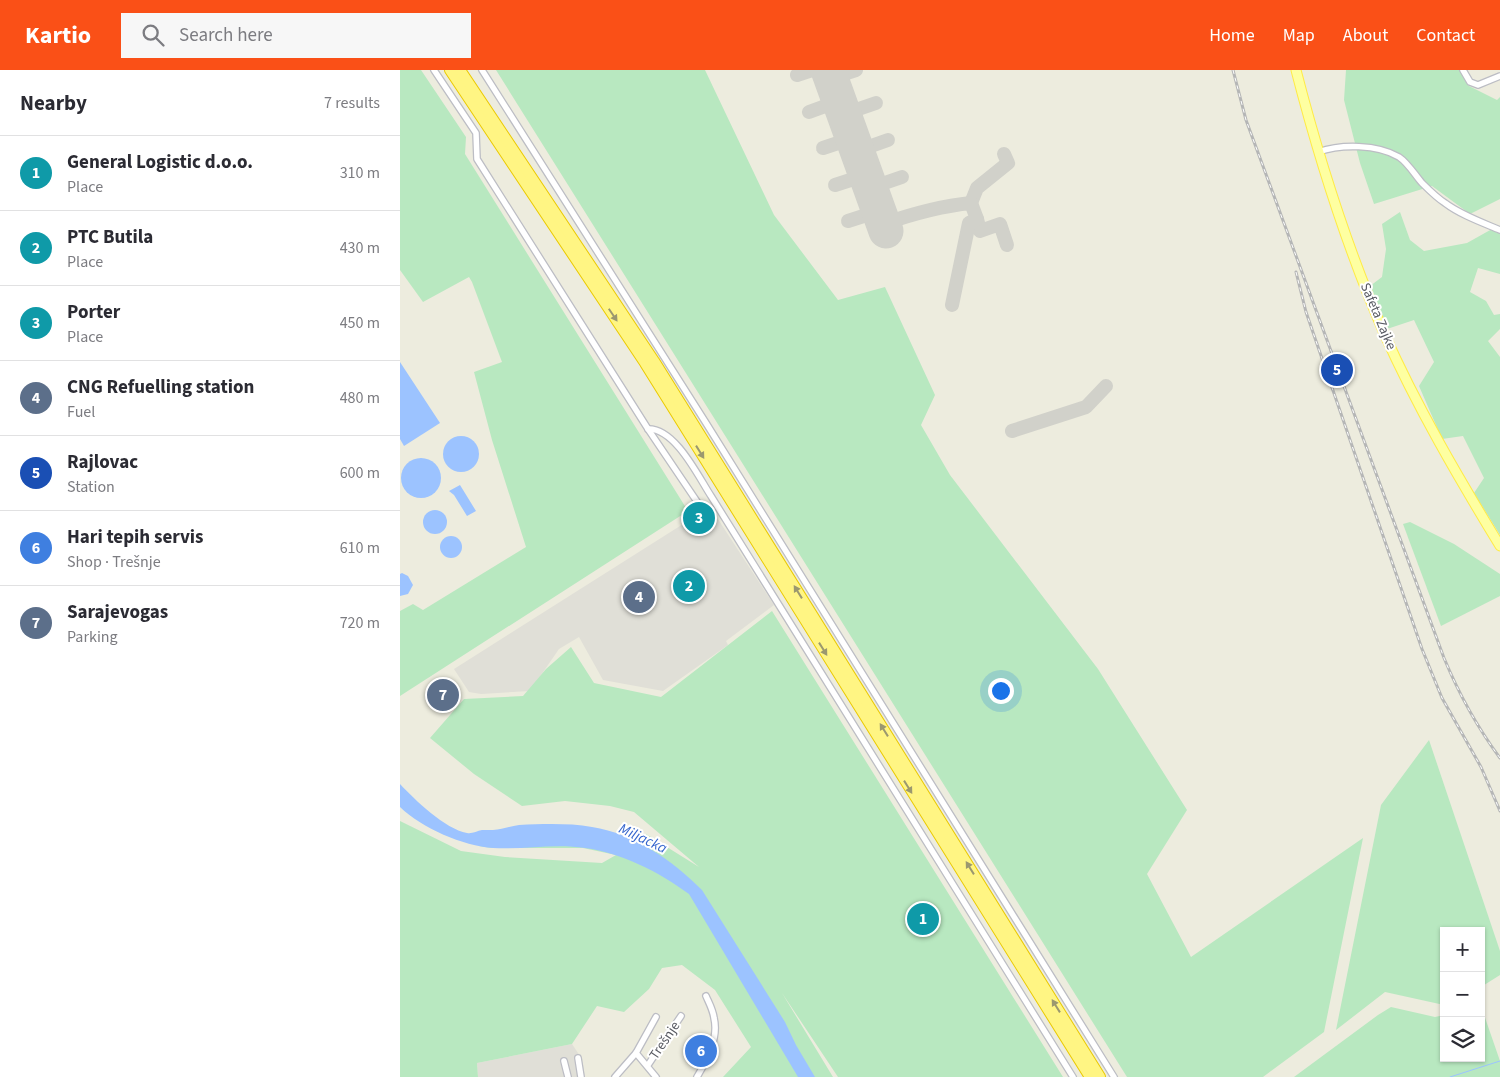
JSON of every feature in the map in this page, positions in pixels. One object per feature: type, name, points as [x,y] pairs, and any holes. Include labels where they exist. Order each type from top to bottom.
[{"type":"highway","points":[[450,70],[645,363],[1090,1077]]},
{"type":"highway","points":[[460,70],[654,361],[1100,1077]]},
{"type":"main road","name":"Safeta Zajke","points":[[1296,70],[1318,152],[1384,332],[1450,464],[1500,546]]},
{"type":"street","points":[[434,70],[476,133],[477,159],[648,429],[702,509]]},
{"type":"street","points":[[482,70],[706,423],[1114,1077]]},
{"type":"street","points":[[1463,70],[1470,82],[1478,85],[1500,76]]},
{"type":"street","points":[[1318,152],[1326,149],[1354,147],[1381,150],[1401,158],[1423,185],[1445,204],[1471,218],[1500,230]]},
{"type":"street","points":[[648,429],[665,433],[676,443],[711,496],[1073,1077]]},
{"type":"street","points":[[697,1077],[712,1049],[715,1029],[714,1017],[706,996]]},
{"type":"street","name":"Trešnje","points":[[648,1065],[681,1016]]},
{"type":"street","points":[[636,1053],[656,1018]]},
{"type":"street","name":"Trešnje","points":[[615,1077],[636,1053],[648,1065],[656,1077]]},
{"type":"street","points":[[578,1058],[581,1077]]},
{"type":"street","points":[[564,1061],[568,1077]]},
{"type":"shaded area","points":[[710,507],[774,605],[726,641],[728,645],[663,691],[603,680],[579,637],[559,649],[530,691],[481,694],[469,692],[454,669]]},
{"type":"shaded area","points":[[572,1044],[582,1059],[585,1077],[478,1077],[477,1063]]},
{"type":"green space","points":[[400,70],[421,70],[466,137],[465,154],[688,511],[400,696],[400,611],[413,604],[423,610],[526,547],[492,440],[474,372],[502,362],[472,282],[469,277],[423,302],[400,270]]},
{"type":"green space","points":[[496,70],[705,70],[774,215],[838,300],[885,287],[935,395],[921,425],[950,475],[1098,669],[1187,810],[1147,874],[1191,957],[1363,838],[1324,1032],[1263,1077],[1127,1077]]},
{"type":"green space","points":[[1346,70],[1460,70],[1469,86],[1497,100],[1500,97],[1500,199],[1470,214],[1432,186],[1374,204],[1360,163],[1344,100]]},
{"type":"green space","points":[[1400,212],[1410,240],[1424,251],[1467,243],[1492,229],[1500,234],[1500,274],[1478,268],[1470,292],[1486,301],[1494,315],[1500,314],[1500,329],[1488,341],[1500,357],[1500,535],[1474,493],[1484,478],[1463,436],[1442,439],[1419,386],[1434,362],[1414,320],[1387,329],[1370,286],[1382,277],[1386,249],[1382,224]]},
{"type":"green space","points":[[1410,522],[1454,544],[1500,574],[1500,596],[1441,626],[1403,524]]},
{"type":"green space","points":[[772,611],[1063,1077],[838,1077],[782,993],[833,1077],[723,1077],[751,1047],[715,990],[682,965],[662,968],[649,989],[624,1012],[597,1006],[572,1044],[477,1063],[478,1077],[400,1077],[400,821],[461,851],[505,857],[602,863],[616,855],[583,848],[492,848],[479,846],[621,846],[631,836],[646,834],[699,867],[634,812],[610,806],[565,801],[522,806],[474,774],[430,738],[464,699],[523,696],[546,669],[571,647],[594,683],[661,697]]},
{"type":"green space","points":[[1429,740],[1500,951],[1500,975],[1485,984],[1485,927],[1440,927],[1440,1004],[1385,992],[1336,1030],[1381,805]]},
{"type":"green space","points":[[1391,1007],[1435,1017],[1440,1016],[1440,1062],[1485,1062],[1485,1018],[1500,1061],[1500,1077],[1294,1077]]},
{"type":"water","points":[[400,362],[440,423],[404,446],[400,439]]},
{"type":"water","points":[[461,436],[468,437],[474,441],[478,447],[478,461],[474,467],[468,471],[461,472],[454,471],[448,467],[444,461],[443,454],[444,447],[448,441],[454,437]]},
{"type":"water","points":[[417,458],[425,458],[432,461],[438,467],[441,478],[438,489],[432,495],[425,498],[417,498],[410,495],[404,489],[401,482],[401,474],[404,467],[410,461]]},
{"type":"water","points":[[460,485],[476,511],[467,516],[454,495],[449,491]]},
{"type":"water","points":[[435,510],[440,511],[446,517],[446,527],[440,533],[435,534],[430,533],[424,527],[423,522],[424,517],[430,511]]},
{"type":"water","points":[[451,536],[459,539],[462,547],[459,555],[451,558],[443,555],[440,547],[443,539]]},
{"type":"water","points":[[400,574],[408,576],[413,585],[408,594],[400,596]]},
{"type":"water","points":[[400,784],[440,820],[449,826],[467,833],[519,825],[556,824],[592,827],[608,830],[638,842],[678,868],[702,890],[785,1022],[815,1077],[798,1077],[689,894],[653,871],[613,854],[585,848],[562,846],[481,847],[456,840],[431,829],[400,807]]},
{"type":"waterway","points":[[1450,1077],[1500,1061]]},
{"type":"taxiway","points":[[797,75],[812,70]]},
{"type":"taxiway","points":[[831,78],[856,70]]},
{"type":"taxiway","points":[[809,112],[839,101]]},
{"type":"taxiway","points":[[844,114],[876,103]]},
{"type":"taxiway","points":[[823,148],[853,138]]},
{"type":"taxiway","points":[[857,151],[888,140]]},
{"type":"taxiway","points":[[971,203],[977,188],[1008,163],[1004,154]]},
{"type":"taxiway","points":[[835,185],[866,175]]},
{"type":"taxiway","points":[[870,188],[902,177]]},
{"type":"taxiway","points":[[883,224],[926,211],[971,203],[977,219],[969,223],[952,305]]},
{"type":"taxiway","points":[[848,221],[879,211]]},
{"type":"taxiway","points":[[977,219],[980,231],[1000,224],[1007,245]]},
{"type":"taxiway","points":[[1012,431],[1086,407],[1106,386]]},
{"type":"runway","points":[[828,70],[886,231]]},
{"type":"railway","points":[[1233,70],[1246,120],[1444,658],[1469,710],[1500,758]]},
{"type":"railway","points":[[1296,272],[1306,312],[1422,649],[1442,698],[1481,767],[1500,811]]},
{"type":"place","name":"Rajlovac","points":[[1337,370]]},
{"type":"place","name":"Porter","points":[[699,518]]},
{"type":"place","name":"PTC Butila","points":[[689,586]]},
{"type":"place","name":"CNG Refuelling station","points":[[639,597]]},
{"type":"place","name":"Sarajevogas","points":[[443,695]]},
{"type":"place","name":"General Logistic d.o.o.","points":[[923,919]]},
{"type":"place","name":"Hari tepih servis","points":[[701,1051]]},
{"type":"water label","name":"Miljacka","points":[[643,838]]}]
